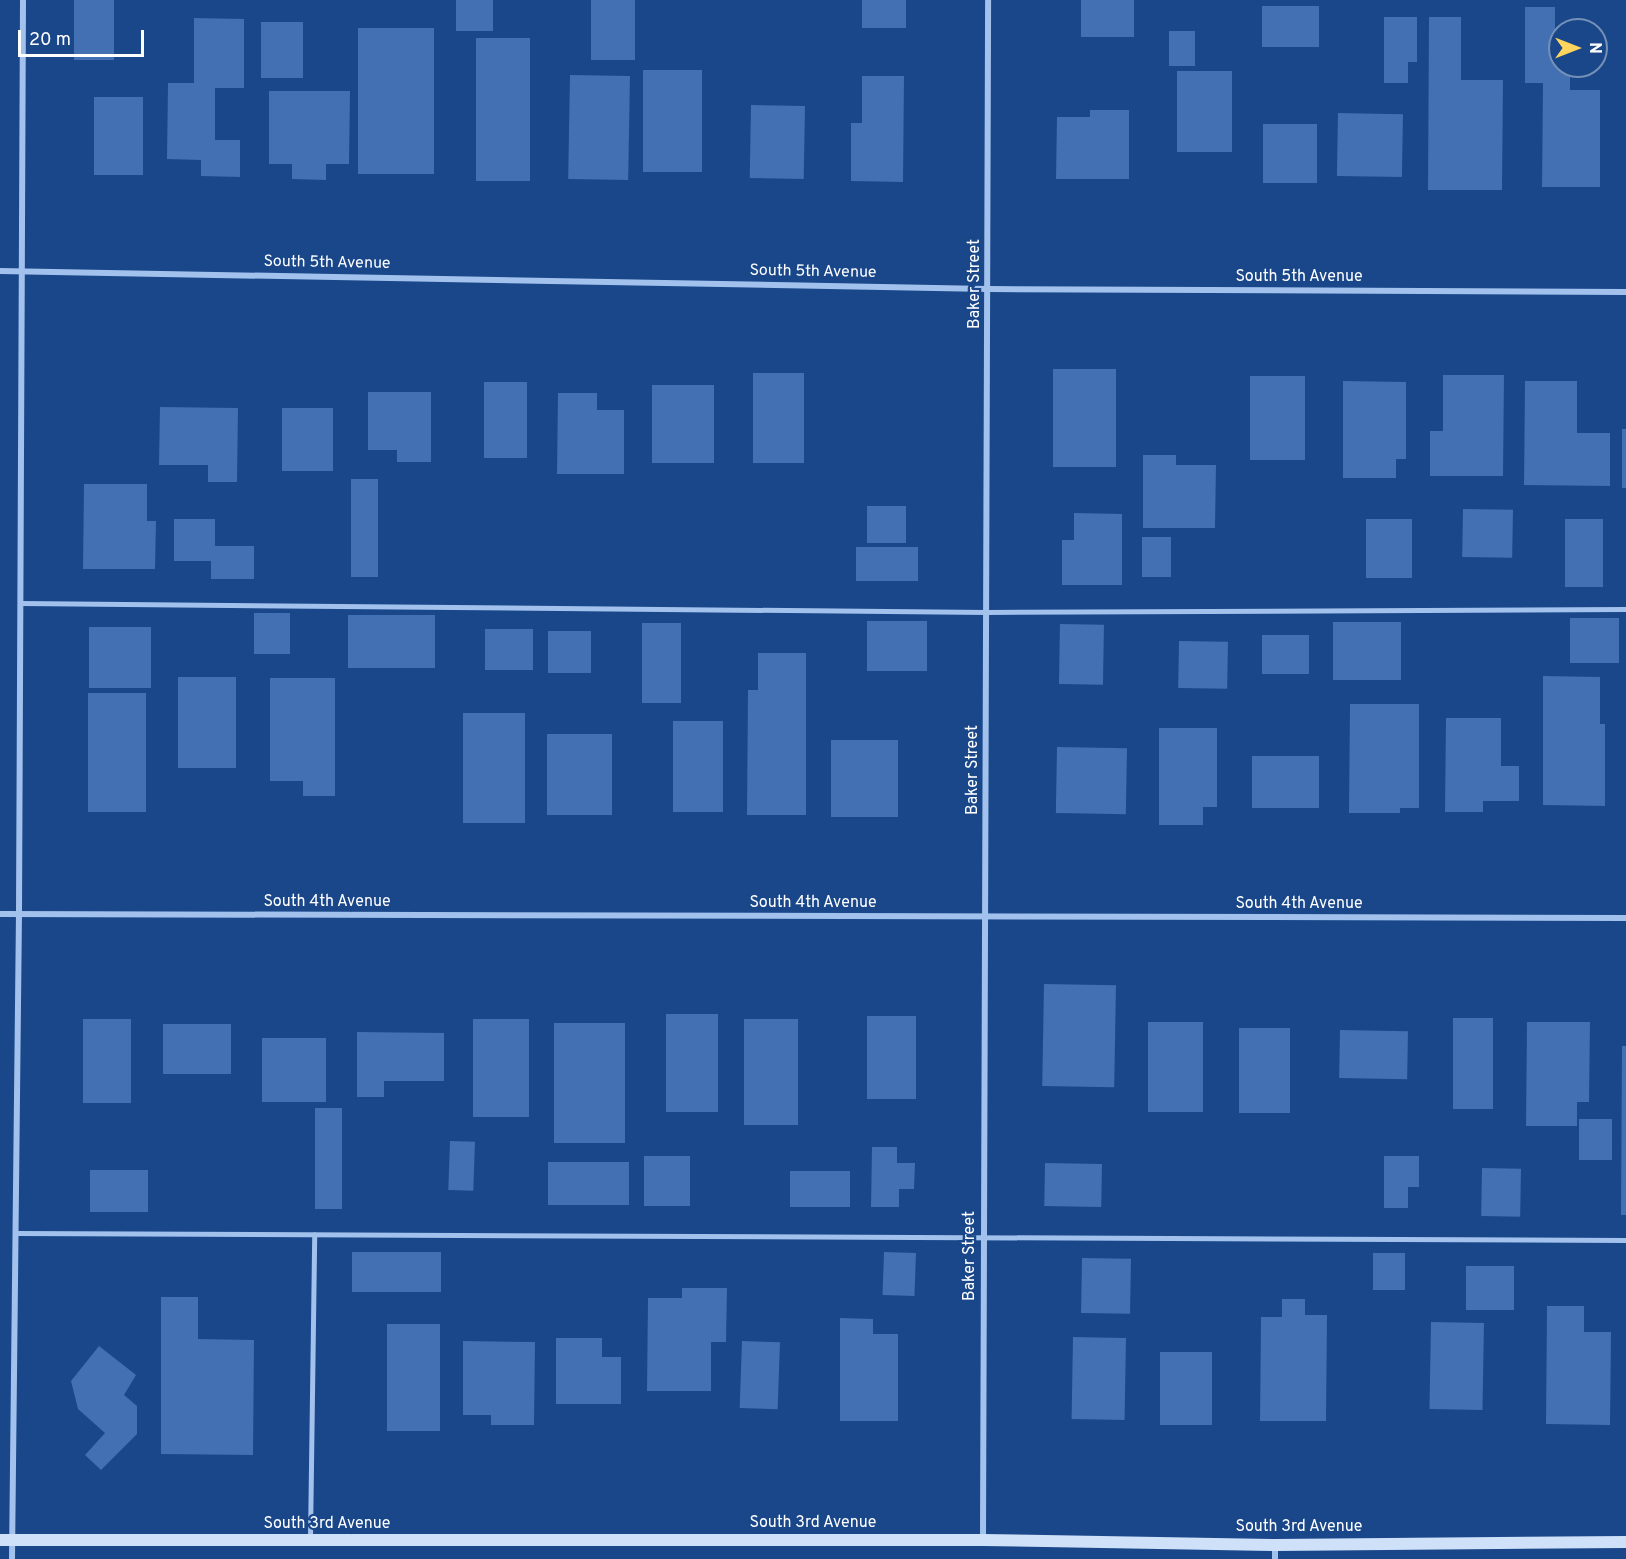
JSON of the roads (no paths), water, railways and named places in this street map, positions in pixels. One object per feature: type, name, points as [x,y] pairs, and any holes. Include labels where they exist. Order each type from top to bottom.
[{"type":"street","points":[[12,1559],[6,1540],[15,1233],[19,914],[23,0]]},
{"type":"street","name":"Baker Street","points":[[983,1540],[988,0]]},
{"type":"street","name":"South 5th Avenue","points":[[0,271],[988,289],[1626,292]]},
{"type":"street","name":"South 4th Avenue","points":[[0,914],[1626,918]]},
{"type":"street","name":"South 3rd Avenue","points":[[6,1540],[983,1540],[1275,1545],[1626,1542]]},
{"type":"street","points":[[1275,1545],[1275,1559]]},
{"type":"lane","points":[[20,603],[987,612],[1626,609]]},
{"type":"lane","points":[[15,1233],[1626,1240]]},
{"type":"lane","points":[[310,1540],[315,1234]]}]
